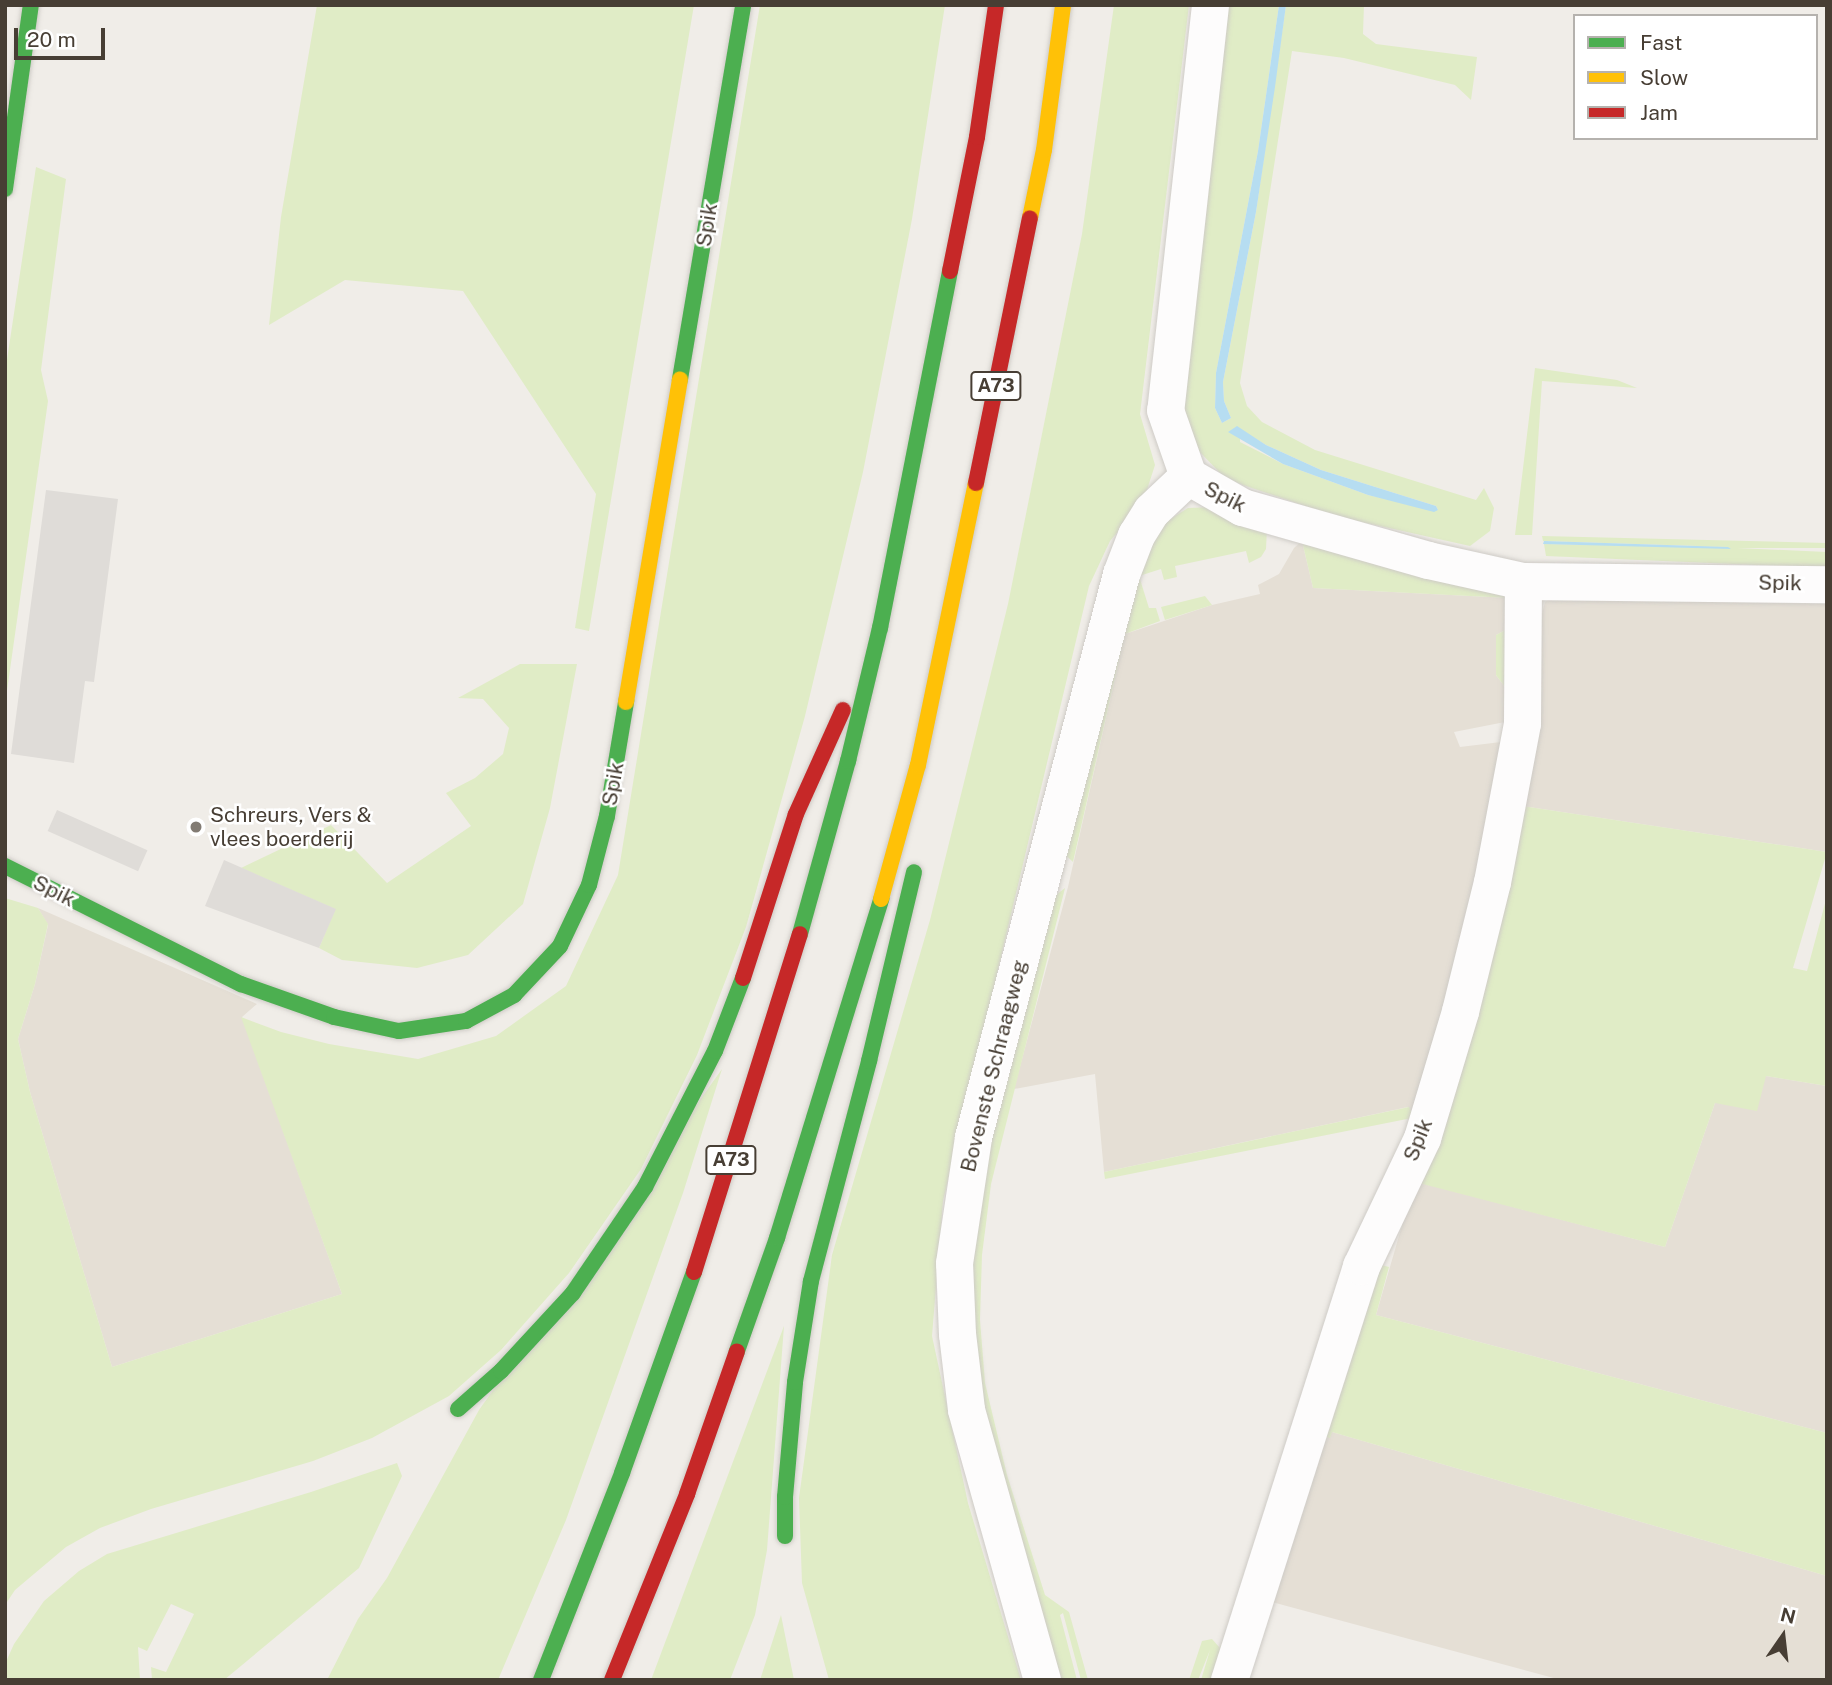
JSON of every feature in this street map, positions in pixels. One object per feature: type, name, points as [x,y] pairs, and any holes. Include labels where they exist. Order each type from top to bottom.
[{"type":"main road","points":[[5,189],[31,5]]},
{"type":"main road","name":"Spik","points":[[5,866],[241,984],[334,1017],[399,1031],[466,1021],[514,995],[560,946],[589,885],[607,816],[743,5]]},
{"type":"main road","name":"A73","points":[[541,1680],[622,1473],[712,1221],[811,896],[848,761],[880,628],[977,137],[996,5]]},
{"type":"main road","name":"A73","points":[[612,1680],[687,1494],[777,1238],[877,912],[918,765],[1044,150],[1063,5]]},
{"type":"main road","name":"A73","points":[[458,1409],[501,1371],[573,1293],[625,1218],[670,1142],[715,1051],[748,965],[796,814],[880,628]]},
{"type":"main road","name":"A73","points":[[918,765],[920,823]]},
{"type":"main road","points":[[785,1536],[785,1497],[795,1382],[811,1281],[869,1061],[918,853]]},
{"type":"street","name":"Spik","points":[[1210,5],[1165,410],[1188,476],[1241,508],[1428,560],[1522,581],[1827,584]]},
{"type":"street","name":"Bovenste Schraagweg","points":[[1042,1680],[967,1409],[957,1334],[954,1263],[973,1137],[1121,574],[1136,535],[1151,512],[1188,476]]},
{"type":"street","name":"Spik","points":[[1229,1680],[1361,1266],[1422,1138],[1460,1011],[1492,882],[1522,723],[1522,581]]},
{"type":"shaded area","points":[[46,490],[118,499],[94,682],[85,681],[74,763],[11,754]]},
{"type":"shaded area","points":[[1302,541],[1313,588],[1509,598],[1511,627],[1496,635],[1496,675],[1507,690],[1505,722],[1454,732],[1460,747],[1501,742],[1504,784],[1413,1118],[1408,1107],[1104,1172],[1095,1074],[1014,1089],[1068,887],[1125,634],[1212,605],[1260,594],[1258,585],[1279,574],[1294,548]]},
{"type":"shaded area","points":[[1551,598],[1827,604],[1827,852],[1522,806],[1541,618],[1545,602]]},
{"type":"shaded area","points":[[57,810],[147,850],[138,871],[48,831]]},
{"type":"shaded area","points":[[224,860],[336,909],[319,948],[205,906]]},
{"type":"shaded area","points":[[38,908],[257,1004],[242,1017],[342,1294],[112,1367],[30,1092],[18,1039],[35,984],[48,925]]},
{"type":"shaded area","points":[[1766,1076],[1827,1086],[1827,1433],[1376,1315],[1415,1181],[1665,1247],[1715,1103]]},
{"type":"shaded area","points":[[1332,1432],[1827,1576],[1827,1680],[1561,1680],[1261,1599],[1321,1436]]},
{"type":"green space","points":[[317,5],[694,5],[589,631],[575,628],[596,494],[463,291],[345,280],[269,325],[281,217]]},
{"type":"green space","points":[[760,5],[945,5],[912,219],[863,472],[805,716],[746,927],[697,1055],[641,1169],[569,1273],[501,1350],[449,1396],[372,1438],[313,1461],[151,1509],[100,1528],[66,1547],[15,1590],[5,1605],[5,898],[38,908],[48,924],[35,984],[18,1039],[30,1092],[112,1367],[342,1294],[241,1017],[281,1032],[329,1044],[418,1059],[496,1036],[566,986],[618,875]]},
{"type":"green space","points":[[1114,5],[1189,5],[1140,414],[1155,465],[1143,502],[1110,541],[1089,586],[943,1201],[932,1336],[968,1503],[1021,1680],[829,1680],[802,1583],[799,1498],[832,1255],[930,920],[1008,604],[1082,234]]},
{"type":"green space","points":[[1228,5],[1279,5],[1258,151],[1216,373],[1215,408],[1222,423],[1231,418],[1224,401],[1223,382],[1256,212],[1286,5],[1364,5],[1363,34],[1376,44],[1477,57],[1471,100],[1455,85],[1344,58],[1292,51],[1240,383],[1247,406],[1262,422],[1315,450],[1476,500],[1484,488],[1494,508],[1490,531],[1470,546],[1335,516],[1243,485],[1223,476],[1194,446],[1179,409]],"holes":[[[1240,429],[1266,445],[1321,470],[1436,506],[1438,510],[1368,495],[1283,464],[1240,442]]]},
{"type":"green space","points":[[36,167],[66,179],[41,370],[48,401],[5,705],[5,373]]},
{"type":"green space","points":[[1535,368],[1617,380],[1637,388],[1542,381],[1532,535],[1515,535]]},
{"type":"green space","points":[[1213,507],[1267,529],[1266,549],[1261,557],[1249,563],[1246,551],[1175,566],[1177,577],[1164,580],[1161,569],[1139,576],[1149,608],[1156,608],[1160,621],[1125,634],[1073,862],[1060,850],[1115,624],[1159,526],[1188,508]]},
{"type":"green space","points":[[1542,536],[1827,543],[1827,548],[1737,548],[1827,552],[1827,568],[1546,556],[1544,544],[1730,547],[1543,541]]},
{"type":"green space","points":[[1306,539],[1410,563],[1494,577],[1507,585],[1515,596],[1518,652],[1513,715],[1505,722],[1507,690],[1496,675],[1496,635],[1511,627],[1509,598],[1313,588],[1302,541]]},
{"type":"green space","points":[[1205,596],[1212,605],[1165,620],[1161,607]]},
{"type":"green space","points":[[520,664],[577,664],[550,808],[523,904],[468,955],[417,968],[342,960],[319,948],[335,909],[241,868],[331,825],[387,883],[471,826],[446,793],[475,778],[503,754],[509,728],[483,699],[458,698]]},
{"type":"green space","points":[[1522,806],[1827,852],[1793,968],[1807,971],[1827,896],[1827,1086],[1766,1076],[1757,1111],[1715,1103],[1665,1247],[1415,1182]]},
{"type":"green space","points":[[1065,888],[991,1184],[982,1255],[980,1320],[985,1383],[1007,1475],[1045,1595],[1069,1612],[1088,1680],[1081,1680],[1063,1613],[1060,1615],[1077,1680],[1062,1680],[987,1441],[968,1316],[978,1188],[1047,902]]},
{"type":"green space","points":[[722,1069],[683,1193],[566,1520],[498,1680],[327,1680],[358,1619],[387,1578],[479,1410]]},
{"type":"green space","points":[[1409,1107],[1413,1117],[1217,1680],[1201,1680],[1210,1650],[1198,1680],[1189,1680],[1202,1641],[1212,1639],[1220,1648],[1412,1118],[1105,1179],[1104,1172]]},
{"type":"green space","points":[[1370,1262],[1389,1267],[1376,1315],[1827,1433],[1827,1576],[1332,1432],[1330,1438],[1321,1436]]},
{"type":"green space","points":[[784,1326],[767,1550],[755,1615],[730,1680],[651,1680]]},
{"type":"green space","points":[[397,1463],[402,1476],[359,1568],[224,1680],[152,1680],[151,1667],[166,1672],[194,1614],[171,1604],[147,1651],[138,1647],[140,1680],[5,1680],[5,1664],[14,1644],[44,1601],[79,1571],[107,1554]]},
{"type":"green space","points":[[781,1615],[794,1680],[760,1680]]},
{"type":"water","points":[[1279,5],[1286,5],[1275,87],[1256,212],[1223,382],[1224,401],[1231,418],[1222,423],[1215,408],[1216,373],[1258,151]]},
{"type":"water","points":[[1237,426],[1266,445],[1321,470],[1436,506],[1438,510],[1434,512],[1368,495],[1283,464],[1228,432]]},
{"type":"water","points":[[1544,541],[1728,547],[1731,549],[1543,544]]},
{"type":"traffic: fast","points":[[5,189],[31,5]]},
{"type":"traffic: fast","points":[[680,379],[743,5]]},
{"type":"traffic: fast","points":[[800,934],[848,761],[880,628],[950,271]]},
{"type":"traffic: fast","points":[[5,866],[241,984],[334,1017],[399,1031],[466,1021],[514,995],[560,946],[589,885],[607,816],[626,702]]},
{"type":"traffic: fast","points":[[785,1536],[785,1497],[795,1382],[811,1281],[869,1061],[914,872]]},
{"type":"traffic: fast","points":[[737,1351],[777,1238],[881,899]]},
{"type":"traffic: fast","points":[[458,1409],[501,1371],[573,1293],[645,1187],[715,1051],[743,978]]},
{"type":"traffic: fast","points":[[541,1680],[622,1473],[694,1272]]},
{"type":"traffic: slow","points":[[1030,218],[1044,150],[1063,5]]},
{"type":"traffic: slow","points":[[626,702],[680,379]]},
{"type":"traffic: slow","points":[[881,899],[918,765],[976,483]]},
{"type":"traffic: jam","points":[[950,271],[977,137],[996,5]]},
{"type":"traffic: jam","points":[[976,483],[1030,218]]},
{"type":"traffic: jam","points":[[743,978],[796,814],[843,710]]},
{"type":"traffic: jam","points":[[694,1272],[800,934]]},
{"type":"traffic: jam","points":[[612,1680],[687,1494],[737,1351]]},
{"type":"place","name":"Schreurs, Vers & vlees boerderij","points":[[196,827]]}]
